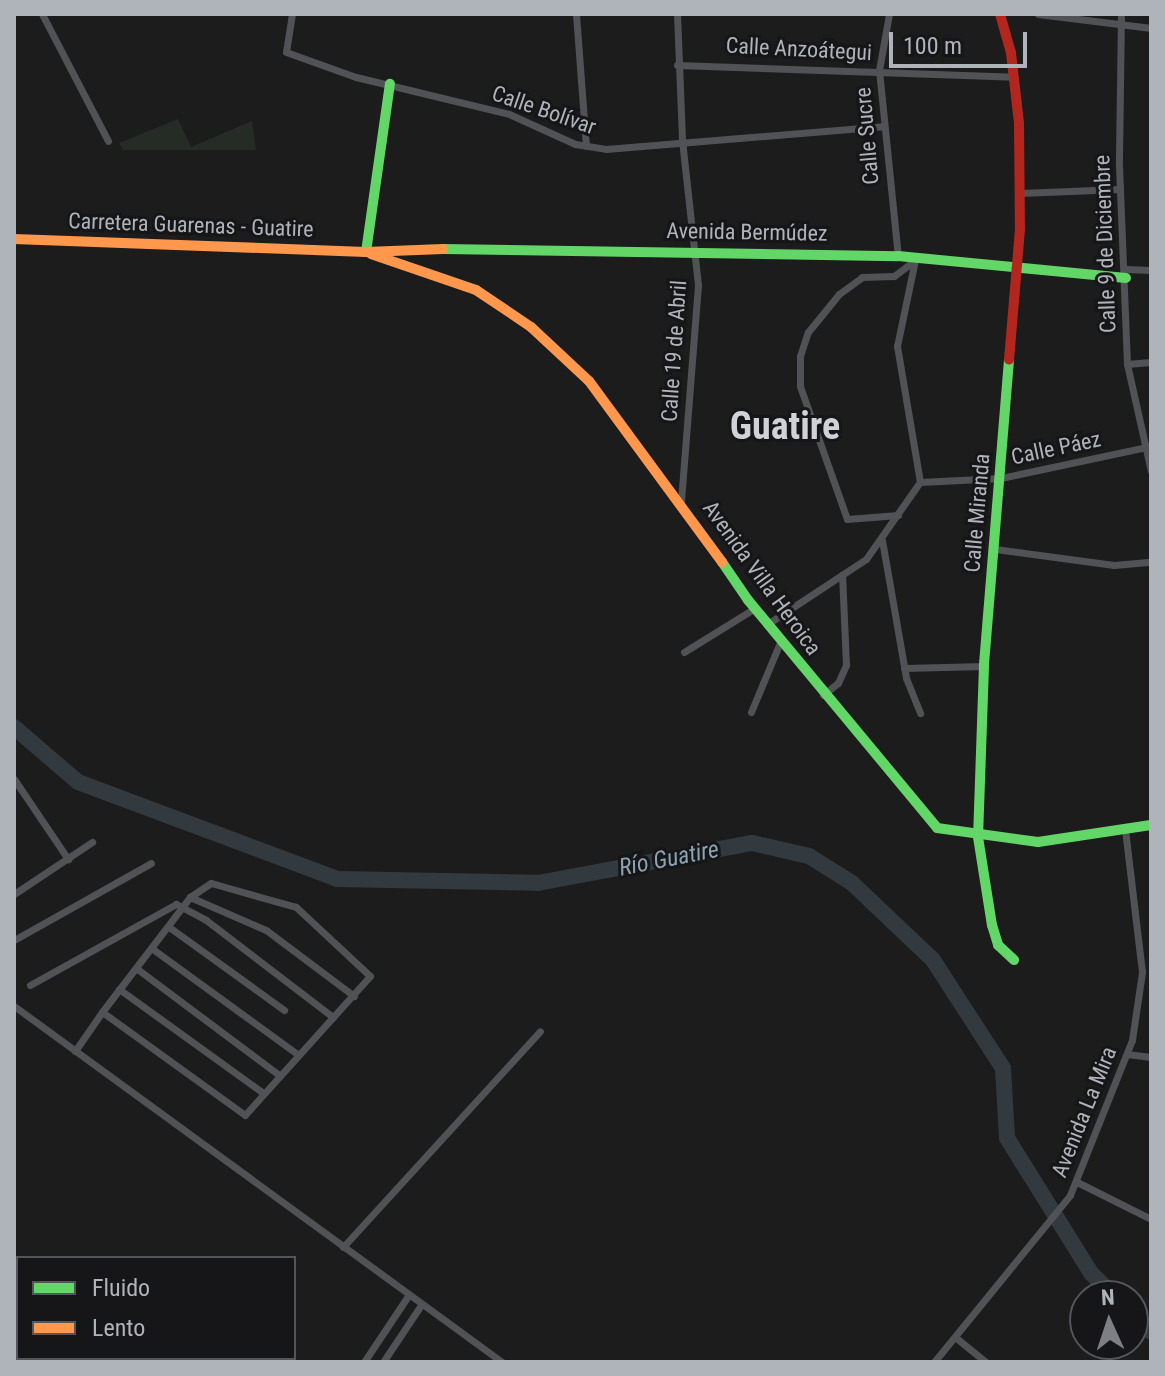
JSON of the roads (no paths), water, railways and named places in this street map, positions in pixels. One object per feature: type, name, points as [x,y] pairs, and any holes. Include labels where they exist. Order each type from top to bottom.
[{"type":"street","points":[[42,14],[108,141]]},
{"type":"street","name":"Calle Bolívar","points":[[292,14],[286,52],[386,83],[509,114],[586,146],[606,149],[682,140],[883,126]]},
{"type":"street","points":[[576,14],[586,146]]},
{"type":"street","name":"Calle 19 de Abril","points":[[677,14],[682,140],[698,285],[681,500]]},
{"type":"street","name":"Calle Sucre","points":[[889,14],[879,70],[898,256]]},
{"type":"street","name":"Calle Miranda","points":[[1000,14],[1014,77],[1020,193],[1017,269],[984,666],[978,837],[992,925],[998,945],[1014,960]]},
{"type":"street","points":[[1038,14],[1151,28]]},
{"type":"street","name":"Calle 9 de Diciembre","points":[[1121,14],[1120,189],[1126,273],[1127,364],[1148,446],[1151,471]]},
{"type":"street","name":"Calle Anzoátegui","points":[[677,65],[879,70],[944,78],[1014,77]]},
{"type":"street","points":[[366,252],[386,83]]},
{"type":"street","points":[[1020,193],[1120,189]]},
{"type":"street","name":"Carretera Guarenas - Guatire","points":[[14,239],[366,252]]},
{"type":"street","name":"Avenida Bermúdez","points":[[366,252],[493,247],[696,250],[898,256],[1017,269],[1126,273]]},
{"type":"street","name":"Avenida Villa Heroica","points":[[366,252],[476,290],[531,327],[589,381],[681,500],[755,608],[822,695],[937,828],[978,837],[1038,842],[1151,825]]},
{"type":"street","points":[[769,623],[842,575],[882,540],[920,482],[897,346],[915,260]]},
{"type":"street","points":[[898,515],[847,519],[800,386],[800,356],[808,332],[839,294],[862,277],[894,276],[915,260]]},
{"type":"street","points":[[1126,273],[1151,270]]},
{"type":"street","points":[[1127,364],[1151,362]]},
{"type":"street","name":"Calle Páez","points":[[920,482],[1001,478],[1148,446]]},
{"type":"street","points":[[882,540],[904,668],[920,713]]},
{"type":"street","points":[[995,549],[1114,565],[1151,562]]},
{"type":"street","points":[[822,695],[838,683],[846,665],[842,575]]},
{"type":"street","points":[[684,652],[755,608]]},
{"type":"street","points":[[751,712],[781,640]]},
{"type":"street","points":[[904,668],[984,666]]},
{"type":"street","points":[[14,779],[68,859]]},
{"type":"street","name":"Avenida La Mira","points":[[934,1362],[1070,1195],[1127,1054],[1142,972],[1125,829]]},
{"type":"street","points":[[14,894],[92,842]]},
{"type":"street","points":[[14,940],[151,863]]},
{"type":"street","points":[[75,1051],[102,1012],[119,989],[154,950],[199,887],[218,883],[296,907],[367,968],[370,976],[245,1115],[102,1012]]},
{"type":"street","points":[[190,897],[266,930],[354,996]]},
{"type":"street","points":[[30,985],[165,908],[184,906],[333,1017]]},
{"type":"street","points":[[169,927],[284,1010]]},
{"type":"street","points":[[154,950],[297,1054]]},
{"type":"street","points":[[136,968],[279,1075]]},
{"type":"street","points":[[119,989],[263,1093]]},
{"type":"street","points":[[14,1006],[502,1362]]},
{"type":"street","points":[[343,1247],[540,1031]]},
{"type":"street","points":[[1127,1054],[1151,1057]]},
{"type":"street","points":[[1077,1182],[1151,1219]]},
{"type":"street","points":[[364,1362],[408,1296]]},
{"type":"street","points":[[383,1362],[421,1305]]},
{"type":"street","points":[[955,1337],[986,1362]]},
{"type":"waterway","name":"Río Guatire","points":[[14,727],[78,782],[337,879],[538,883],[752,843],[809,856],[852,883],[933,960],[1003,1068],[1007,1138],[1098,1280]]},
{"type":"district","name":"Guatire","points":[[785,427]]}]
